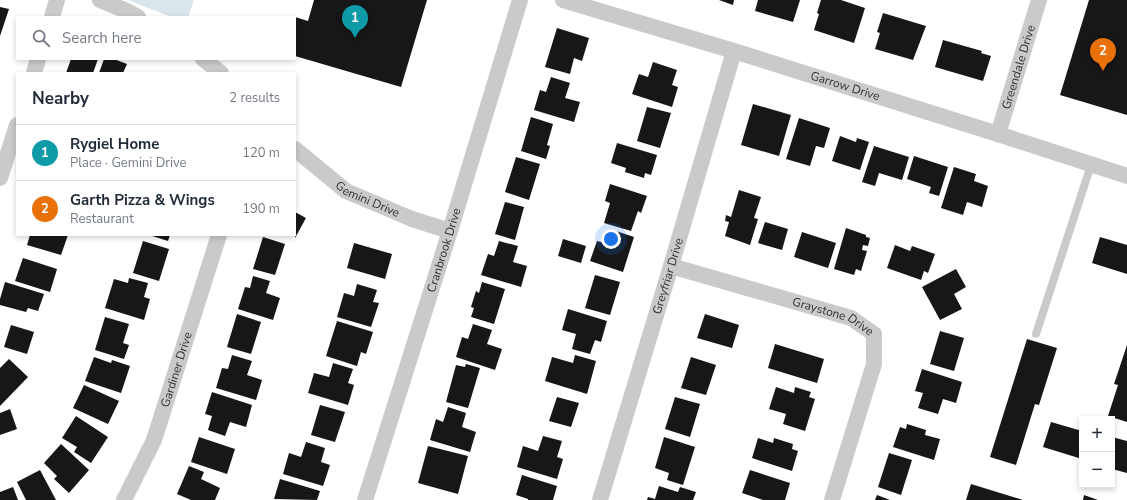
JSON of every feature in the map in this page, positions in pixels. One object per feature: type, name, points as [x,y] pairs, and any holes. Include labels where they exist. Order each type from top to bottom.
[{"type":"street","points":[[52,16],[57,0]]},
{"type":"street","points":[[100,0],[136,16]]},
{"type":"street","name":"Cranbrook Drive","points":[[364,500],[450,231],[520,0]]},
{"type":"street","name":"Garrow Drive","points":[[563,0],[734,51],[1127,176]]},
{"type":"street","name":"Greendale Drive","points":[[998,134],[1039,0]]},
{"type":"street","name":"Greyfriar Drive","points":[[600,500],[734,51]]},
{"type":"street","points":[[34,72],[38,60]]},
{"type":"street","points":[[204,60],[220,72]]},
{"type":"street","points":[[0,178],[16,128]]},
{"type":"street","name":"Gemini Drive","points":[[296,150],[346,191],[412,219],[450,231]]},
{"type":"street","name":"Gardiner Drive","points":[[124,500],[154,440],[219,236]]},
{"type":"street","name":"Graystone Drive","points":[[671,266],[851,318],[874,334],[874,364],[832,500]]},
{"type":"lane","points":[[1036,334],[1091,165]]},
{"type":"shaded area","points":[[128,0],[194,0],[188,16],[168,16]]},
{"type":"building","points":[[314,0],[427,0],[401,87],[296,56],[296,17],[308,21]]},
{"type":"building","points":[[719,0],[734,0],[733,5]]},
{"type":"building","points":[[758,0],[800,0],[793,22],[755,11]]},
{"type":"building","points":[[821,0],[841,0],[865,8],[854,43],[814,30],[819,14],[817,13]]},
{"type":"building","points":[[1089,0],[1127,0],[1127,115],[1060,95]]},
{"type":"building","points":[[0,7],[9,9],[0,36]]},
{"type":"building","points":[[883,13],[926,26],[913,60],[875,49],[880,33],[877,32]]},
{"type":"building","points":[[557,28],[589,38],[582,61],[574,58],[570,74],[545,67]]},
{"type":"building","points":[[943,40],[982,51],[981,53],[991,56],[983,81],[935,67]]},
{"type":"building","points":[[71,60],[98,60],[93,72],[66,72]]},
{"type":"building","points":[[104,60],[117,60],[127,64],[123,72],[99,72]]},
{"type":"building","points":[[653,62],[677,70],[672,85],[678,87],[672,107],[632,94],[639,74],[648,77]]},
{"type":"building","points":[[551,77],[570,83],[565,98],[580,102],[574,122],[534,110],[540,90],[546,92]]},
{"type":"building","points":[[753,104],[791,115],[779,156],[741,145]]},
{"type":"building","points":[[647,107],[671,113],[660,148],[637,141]]},
{"type":"building","points":[[531,117],[553,124],[547,145],[550,146],[546,159],[521,151]]},
{"type":"building","points":[[799,118],[830,128],[824,148],[816,146],[810,166],[786,159]]},
{"type":"building","points":[[840,136],[856,142],[857,138],[869,142],[860,170],[832,161]]},
{"type":"building","points":[[617,143],[657,155],[651,175],[645,173],[644,178],[625,172],[626,168],[611,163]]},
{"type":"building","points":[[874,146],[909,157],[902,180],[879,173],[875,186],[862,182]]},
{"type":"building","points":[[914,156],[948,167],[939,196],[929,193],[931,187],[907,179]]},
{"type":"building","points":[[516,157],[540,164],[529,200],[505,192]]},
{"type":"building","points":[[954,167],[976,174],[974,181],[988,186],[982,207],[967,202],[963,215],[941,208]]},
{"type":"building","points":[[610,184],[647,196],[641,213],[638,211],[631,231],[604,223],[610,203],[605,201]]},
{"type":"building","points":[[739,190],[761,197],[754,218],[758,219],[750,245],[725,236],[729,222],[725,221],[726,215],[731,217]]},
{"type":"building","points":[[505,202],[524,207],[515,240],[495,234]]},
{"type":"building","points":[[296,213],[306,218],[295,238],[296,236]]},
{"type":"building","points":[[765,222],[788,229],[782,250],[758,243]]},
{"type":"building","points":[[846,228],[866,235],[866,237],[870,238],[868,246],[863,245],[862,250],[867,251],[861,271],[856,269],[854,275],[834,269]]},
{"type":"building","points":[[610,229],[634,237],[623,272],[590,261],[597,241],[605,243]]},
{"type":"building","points":[[802,232],[836,243],[828,268],[794,257]]},
{"type":"building","points":[[30,236],[68,236],[61,255],[27,245]]},
{"type":"building","points":[[152,236],[170,236],[168,241]]},
{"type":"building","points":[[263,237],[285,244],[275,275],[253,269]]},
{"type":"building","points":[[1100,237],[1127,245],[1127,274],[1092,263]]},
{"type":"building","points":[[563,239],[586,246],[581,263],[558,256]]},
{"type":"building","points":[[143,241],[169,249],[159,281],[133,273]]},
{"type":"building","points":[[499,241],[518,246],[513,262],[527,266],[521,287],[481,275],[488,254],[494,256]]},
{"type":"building","points":[[354,243],[392,254],[385,279],[347,268]]},
{"type":"building","points":[[895,245],[910,251],[912,246],[935,254],[928,273],[924,271],[921,280],[887,268]]},
{"type":"building","points":[[23,258],[57,269],[50,292],[15,281]]},
{"type":"building","points":[[956,269],[966,287],[954,294],[962,309],[940,320],[922,287]]},
{"type":"building","points":[[595,275],[620,282],[610,315],[585,308]]},
{"type":"building","points":[[253,276],[270,281],[266,293],[280,298],[273,320],[238,309],[245,287],[250,288]]},
{"type":"building","points":[[129,278],[148,283],[144,297],[150,299],[144,320],[105,308],[114,279],[128,283]]},
{"type":"building","points":[[5,282],[44,294],[38,311],[28,308],[26,312],[0,305],[0,299]]},
{"type":"building","points":[[482,282],[505,289],[494,324],[471,317],[474,308],[471,307],[476,291],[479,293]]},
{"type":"building","points":[[357,284],[377,290],[373,302],[379,303],[371,327],[337,317],[344,293],[354,296]]},
{"type":"building","points":[[568,309],[607,321],[601,342],[595,340],[590,354],[572,349],[576,334],[562,330]]},
{"type":"building","points":[[237,314],[261,322],[251,354],[227,347]]},
{"type":"building","points":[[705,314],[739,325],[732,348],[697,338]]},
{"type":"building","points":[[105,317],[129,324],[123,343],[129,345],[124,359],[95,350]]},
{"type":"building","points":[[337,321],[373,332],[366,354],[361,352],[357,366],[326,356]]},
{"type":"building","points":[[473,324],[492,330],[487,344],[502,349],[495,370],[456,357],[462,337],[468,339]]},
{"type":"building","points":[[11,325],[34,332],[27,354],[4,347]]},
{"type":"building","points":[[940,331],[964,338],[954,371],[930,364]]},
{"type":"building","points":[[1027,339],[1057,348],[1039,405],[1035,404],[1016,465],[990,457]]},
{"type":"building","points":[[775,344],[824,359],[817,383],[768,368]]},
{"type":"building","points":[[1127,345],[1127,422],[1115,418],[1115,416],[1108,416],[1118,385],[1114,384]]},
{"type":"building","points":[[232,355],[252,361],[247,375],[262,380],[256,400],[216,388],[222,368],[228,369]]},
{"type":"building","points":[[575,355],[596,361],[587,394],[545,381],[552,357],[573,363]]},
{"type":"building","points":[[94,357],[111,363],[112,360],[130,366],[121,393],[85,381]]},
{"type":"building","points":[[691,357],[716,365],[706,395],[681,388]]},
{"type":"building","points":[[9,359],[28,377],[0,406],[0,368]]},
{"type":"building","points":[[333,363],[353,369],[348,383],[354,385],[348,405],[308,393],[314,373],[329,377]]},
{"type":"building","points":[[466,364],[480,368],[468,408],[446,402],[456,365],[465,367]]},
{"type":"building","points":[[922,369],[962,382],[956,403],[943,399],[938,414],[918,408],[923,393],[915,391]]},
{"type":"building","points":[[84,385],[119,401],[108,424],[73,408]]},
{"type":"building","points":[[776,387],[794,393],[795,387],[811,392],[809,397],[815,399],[805,431],[783,424],[786,414],[769,409]]},
{"type":"building","points":[[212,392],[252,405],[246,427],[230,422],[225,436],[208,430],[212,416],[205,414]]},
{"type":"building","points":[[557,397],[579,403],[571,427],[549,421]]},
{"type":"building","points":[[675,397],[700,404],[690,437],[665,429]]},
{"type":"building","points":[[320,405],[345,412],[335,442],[311,435]]},
{"type":"building","points":[[448,407],[466,413],[462,427],[476,432],[470,452],[430,440],[436,419],[443,422]]},
{"type":"building","points":[[10,409],[17,429],[0,435],[0,413]]},
{"type":"building","points":[[76,416],[108,437],[91,463],[74,452],[77,447],[62,438]]},
{"type":"building","points":[[1051,422],[1079,430],[1079,458],[1043,447]]},
{"type":"building","points":[[907,424],[926,430],[925,435],[940,439],[934,460],[893,447],[900,427],[906,429]]},
{"type":"building","points":[[543,436],[562,441],[557,457],[563,459],[557,479],[517,467],[523,446],[538,451]]},
{"type":"building","points":[[199,437],[235,449],[227,474],[191,462]]},
{"type":"building","points":[[664,437],[695,447],[683,485],[667,480],[669,473],[655,468]]},
{"type":"building","points":[[758,438],[773,443],[774,438],[793,444],[792,449],[798,451],[792,471],[752,458]]},
{"type":"building","points":[[1115,438],[1127,441],[1127,473],[1115,470]]},
{"type":"building","points":[[306,442],[325,448],[321,462],[330,465],[323,486],[283,474],[289,453],[301,457]]},
{"type":"building","points":[[61,444],[89,470],[69,493],[54,479],[57,476],[44,463]]},
{"type":"building","points":[[428,446],[468,456],[458,494],[418,483]]},
{"type":"building","points":[[889,453],[912,460],[901,495],[878,487]]},
{"type":"building","points":[[189,466],[204,472],[201,479],[220,488],[215,500],[191,500],[177,494]]},
{"type":"building","points":[[40,470],[56,500],[26,500],[17,482]]},
{"type":"building","points":[[750,470],[790,483],[785,500],[763,500],[742,493]]},
{"type":"building","points":[[522,475],[557,486],[553,500],[528,500],[516,495]]},
{"type":"building","points":[[280,479],[320,491],[317,500],[274,499]]},
{"type":"building","points":[[971,484],[1023,500],[966,500]]},
{"type":"building","points":[[659,486],[678,492],[680,487],[696,492],[693,500],[647,500],[648,497],[655,499]]},
{"type":"building","points":[[13,487],[18,500],[0,500],[0,492]]},
{"type":"building","points":[[877,495],[890,500],[875,500]]},
{"type":"building","points":[[1084,495],[1098,500],[1083,500]]},
{"type":"place","name":"Rygiel Home","points":[[355,38]]},
{"type":"place","name":"Garth Pizza & Wings","points":[[1103,71]]}]
